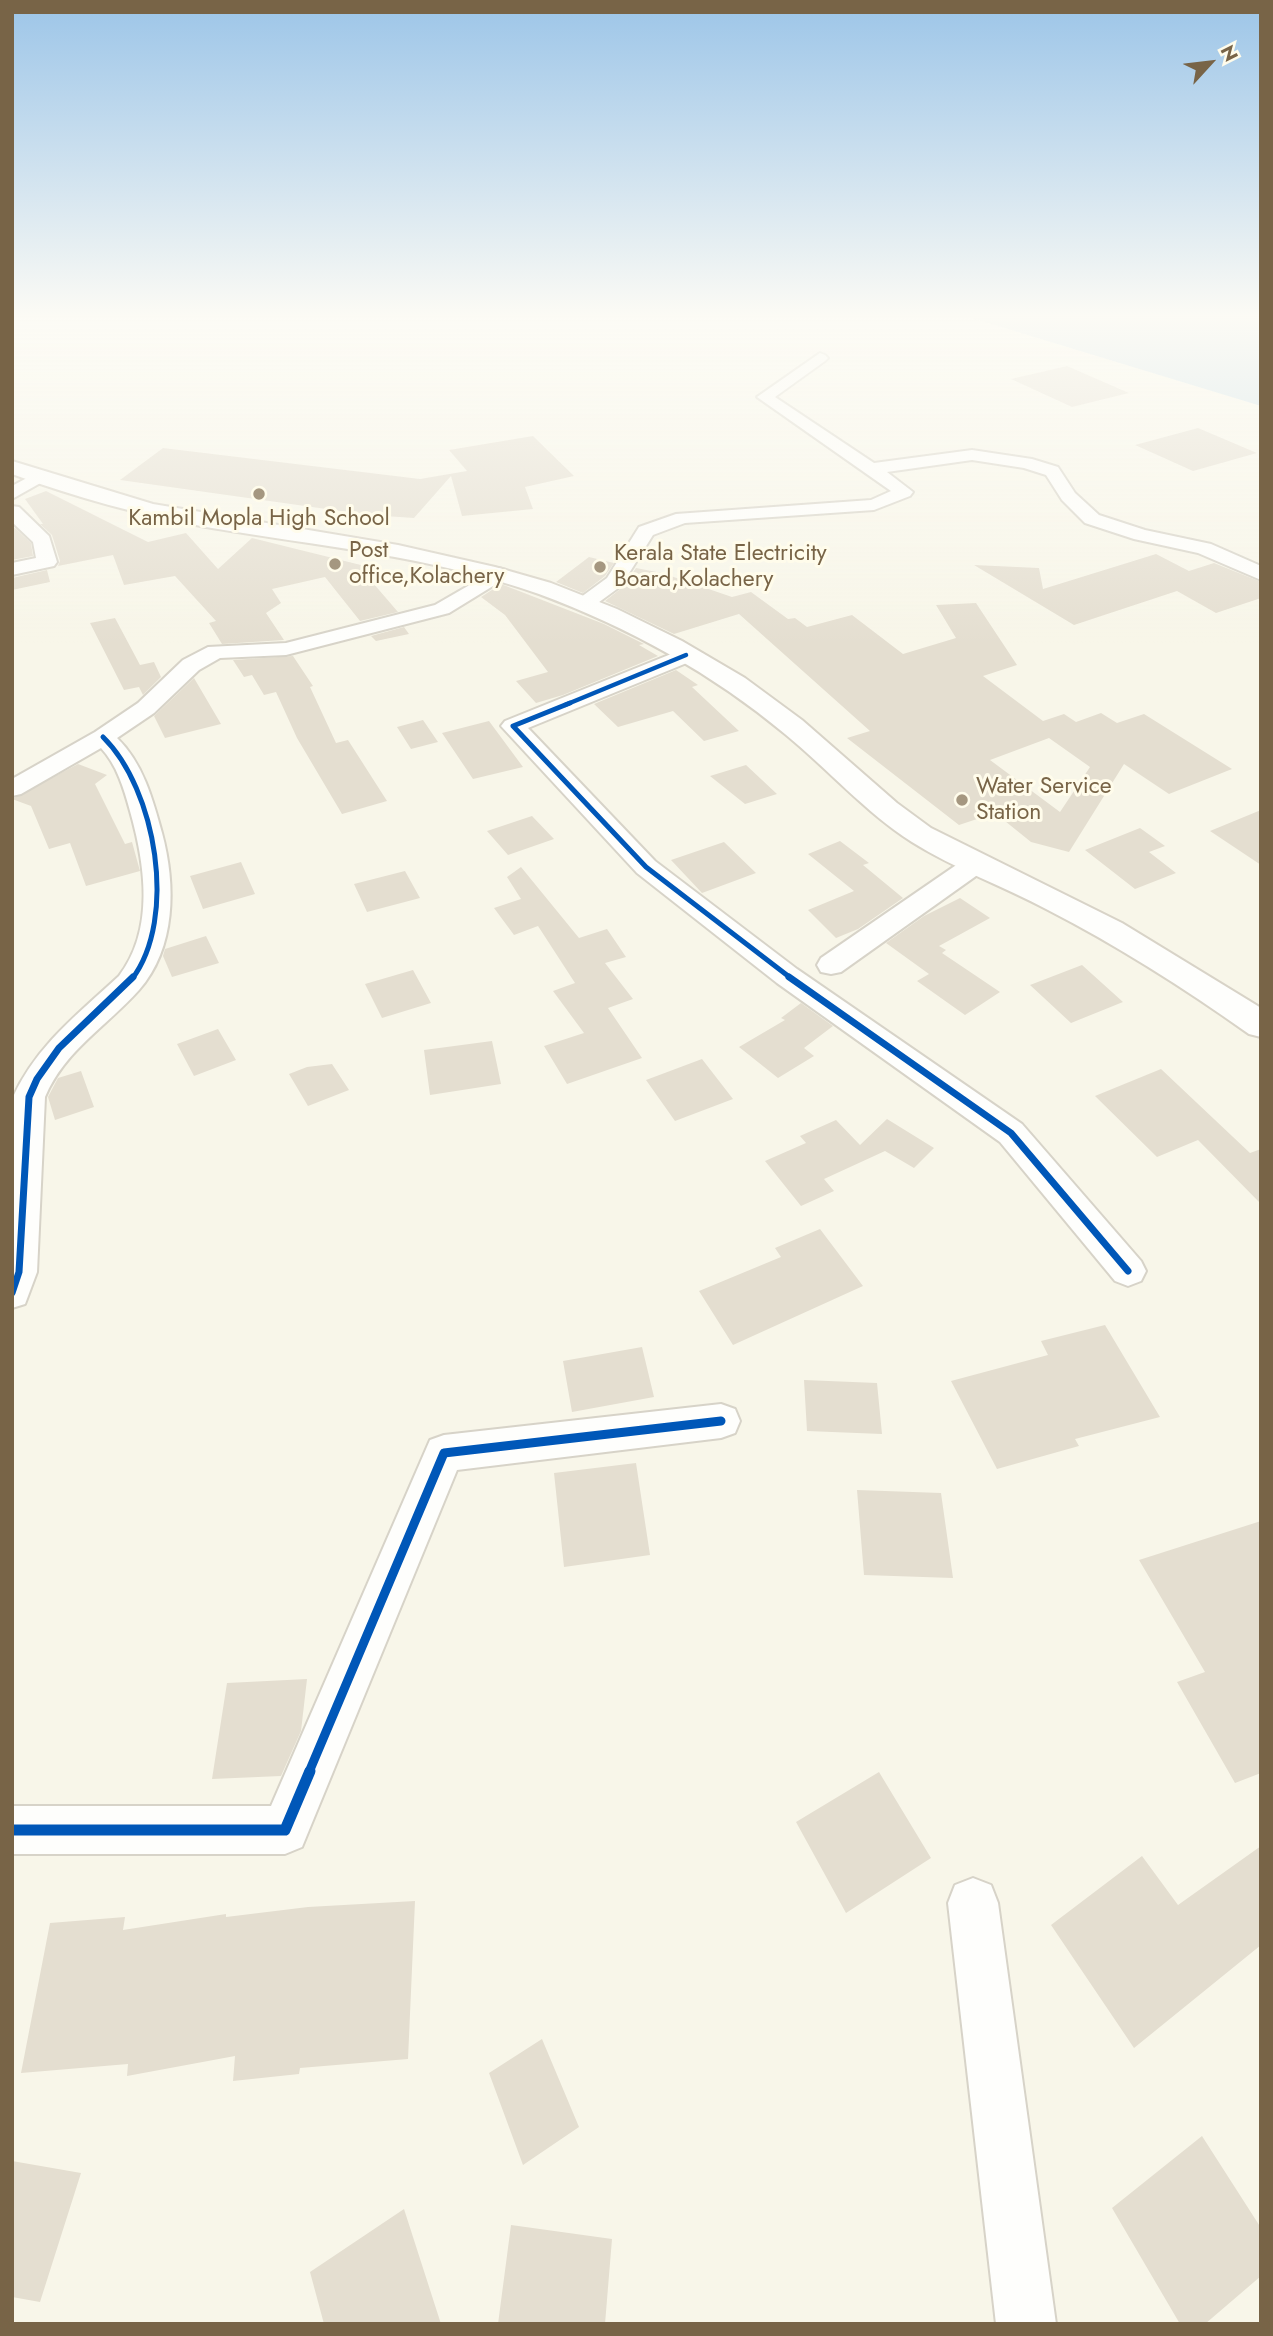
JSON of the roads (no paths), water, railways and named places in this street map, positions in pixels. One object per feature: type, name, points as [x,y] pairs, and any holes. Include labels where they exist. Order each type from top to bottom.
[{"type":"main road","points":[[12,467],[153,510],[397,551],[499,574],[584,604],[740,684],[803,735],[878,805],[920,834],[974,865],[1112,930],[1187,973],[1261,1025]]},
{"type":"street","points":[[584,604],[614,582],[646,531],[683,518],[874,505],[904,492],[810,427]]},
{"type":"street","points":[[871,468],[972,455],[1026,463],[1052,471],[1068,496],[1092,519],[1141,535],[1204,548],[1261,574]]},
{"type":"street","points":[[12,494],[38,477]]},
{"type":"street","points":[[12,511],[42,540],[47,562],[12,569]]},
{"type":"street","points":[[12,789],[103,737],[146,708],[191,665],[216,652],[286,649],[442,609],[499,574]]},
{"type":"street","points":[[686,655],[513,726],[646,867],[787,976],[1012,1133],[1128,1271]]},
{"type":"street","points":[[12,1293],[19,1272],[28,1100],[46,1063],[88,1018],[132,981],[151,944],[158,896],[153,844],[132,775],[116,748],[103,737]]},
{"type":"street","points":[[831,964],[974,865]]},
{"type":"street","points":[[12,1830],[285,1829],[444,1453],[721,1421]]},
{"type":"street","points":[[973,1903],[1026,2324]]},
{"type":"place","name":"Kambil Mopla High School","points":[[259,494]]},
{"type":"place","name":"Post office,Kolachery","points":[[335,564]]},
{"type":"place","name":"Kerala State Electricity Board,Kolachery","points":[[600,567]]},
{"type":"place","name":"Water Service Station","points":[[962,800]]}]
